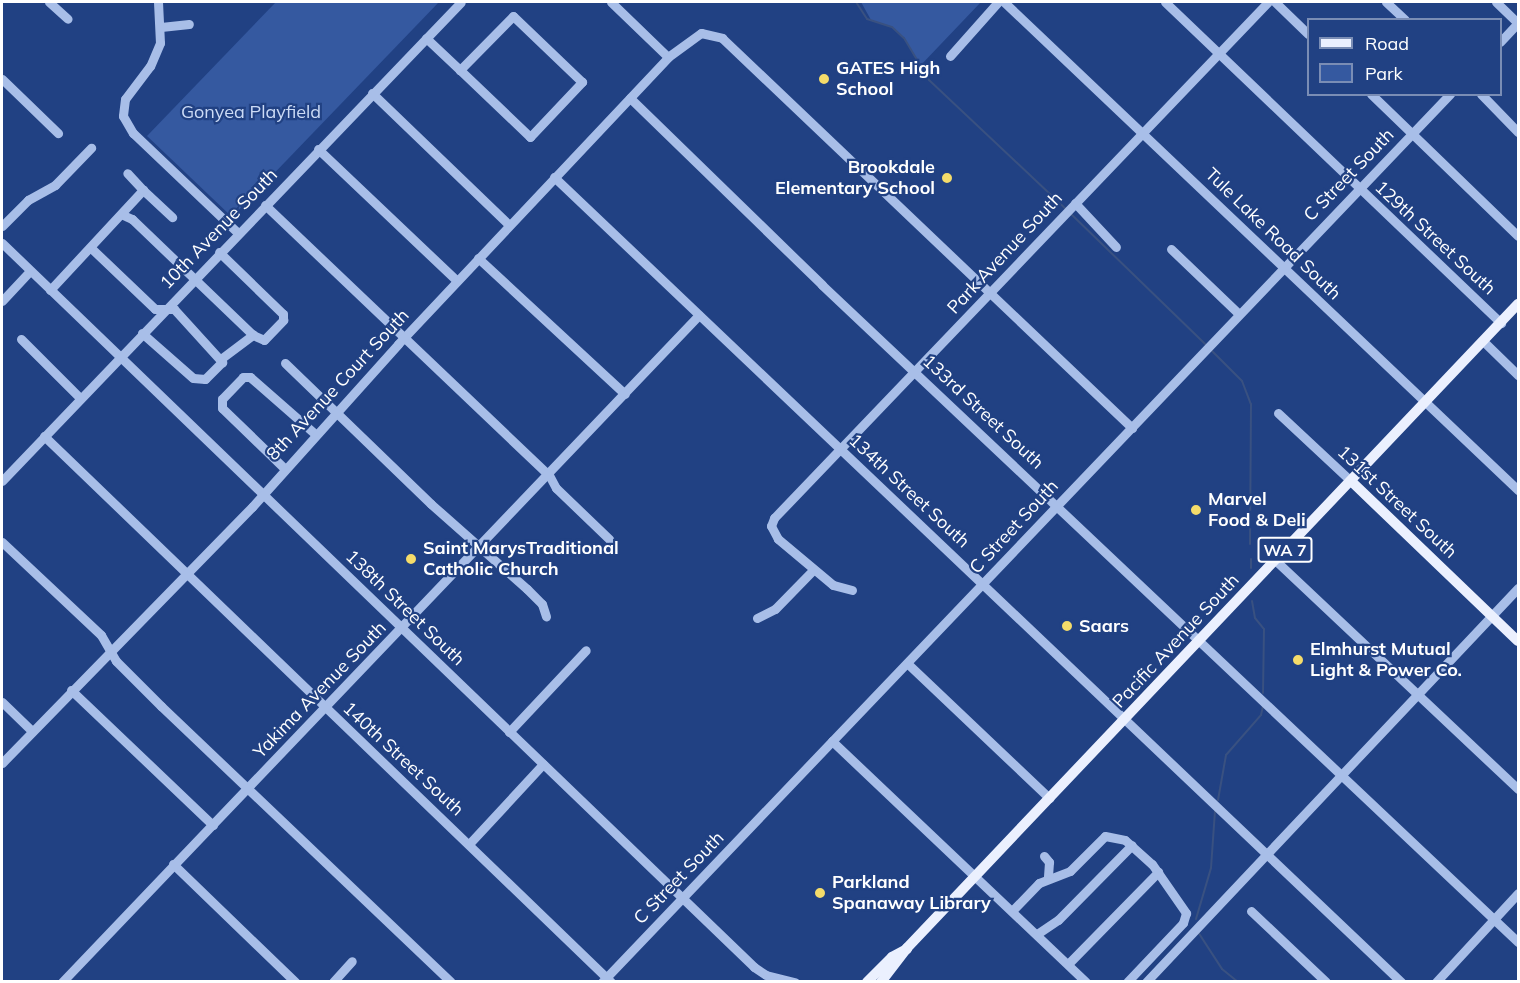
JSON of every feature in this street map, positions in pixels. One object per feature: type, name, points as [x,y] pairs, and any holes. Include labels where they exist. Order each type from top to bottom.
[{"type":"main road","name":"Pacific Avenue South","points":[[881,981],[907,948],[1518,304]]},
{"type":"main road","name":"131st Street South","points":[[1351,481],[1518,641]]},
{"type":"main road","name":"Pacific Avenue South","points":[[867,981],[892,957],[907,948]]},
{"type":"street","points":[[50,2],[68,20]]},
{"type":"street","points":[[158,2],[161,24],[156,55],[128,93],[124,114],[133,133],[238,233]]},
{"type":"street","name":"10th Avenue South","points":[[2,481],[318,148],[461,2]]},
{"type":"street","points":[[611,2],[668,57]]},
{"type":"street","points":[[950,56],[998,2]]},
{"type":"street","name":"Tule Lake Road South","points":[[1004,2],[1518,490]]},
{"type":"street","name":"129th Street South","points":[[1165,2],[1501,323]]},
{"type":"street","name":"Park Avenue South","points":[[813,570],[771,530],[774,518],[1268,2]]},
{"type":"street","points":[[1275,2],[1307,33]]},
{"type":"street","points":[[1386,2],[1403,18]]},
{"type":"street","points":[[1496,2],[1518,23],[1502,40]]},
{"type":"street","points":[[426,38],[530,137],[582,82],[513,15],[460,70]]},
{"type":"street","points":[[161,24],[189,24]]},
{"type":"street","name":"8th Avenue Court South","points":[[2,763],[186,573],[456,280],[668,57],[701,33],[722,38],[990,292]]},
{"type":"street","points":[[2,79],[58,133]]},
{"type":"street","points":[[372,93],[509,225]]},
{"type":"street","points":[[1373,96],[1518,236]]},
{"type":"street","name":"C Street South","points":[[606,980],[1448,96]]},
{"type":"street","points":[[1483,96],[1518,132]]},
{"type":"street","name":"133rd Street South","points":[[630,98],[1518,942]]},
{"type":"street","points":[[2,226],[28,200],[55,185],[90,148]]},
{"type":"street","points":[[318,148],[456,280]]},
{"type":"street","points":[[126,173],[172,218]]},
{"type":"street","name":"134th Street South","points":[[555,177],[1401,981]]},
{"type":"street","points":[[50,290],[123,215],[143,190]]},
{"type":"street","points":[[1075,203],[1116,247]]},
{"type":"street","points":[[265,205],[549,475],[556,488],[609,539]]},
{"type":"street","points":[[123,215],[132,219],[256,338]]},
{"type":"street","name":"138th Street South","points":[[2,243],[758,970],[795,981]]},
{"type":"street","points":[[91,248],[155,309],[174,309],[222,358]]},
{"type":"street","points":[[1171,249],[1239,314]]},
{"type":"street","points":[[142,333],[193,378],[205,379],[222,358],[256,338],[268,336],[283,320],[283,314],[219,252]]},
{"type":"street","points":[[478,258],[626,394]]},
{"type":"street","points":[[2,301],[30,271]]},
{"type":"street","points":[[990,292],[1132,428]]},
{"type":"street","name":"Yakima Avenue South","points":[[62,981],[549,475],[699,315]]},
{"type":"street","points":[[21,339],[80,398]]},
{"type":"street","points":[[1483,341],[1518,375]]},
{"type":"street","points":[[285,363],[542,604],[546,616]]},
{"type":"street","points":[[284,468],[222,408],[222,399],[243,377],[250,377],[315,434]]},
{"type":"street","name":"131st Street South","points":[[1278,413],[1351,481]]},
{"type":"street","name":"140th Street South","points":[[44,436],[325,709],[469,844],[606,980]]},
{"type":"street","points":[[2,542],[100,635],[116,661],[161,706],[451,981]]},
{"type":"street","points":[[1275,560],[1518,789]]},
{"type":"street","points":[[757,618],[775,609],[813,570],[833,585],[852,590]]},
{"type":"street","points":[[1146,981],[1518,588]]},
{"type":"street","points":[[509,732],[586,650]]},
{"type":"street","points":[[908,663],[1049,798]]},
{"type":"street","points":[[71,690],[213,825]]},
{"type":"street","points":[[2,702],[32,731]]},
{"type":"street","points":[[832,741],[1086,981]]},
{"type":"street","points":[[469,844],[543,764]]},
{"type":"street","points":[[1012,911],[1048,878],[1070,871],[1108,834],[1132,845],[1158,872],[1186,911],[1183,923],[1128,981]]},
{"type":"street","points":[[1037,934],[1058,920],[1132,845]]},
{"type":"street","points":[[1044,856],[1049,862],[1048,878]]},
{"type":"street","points":[[173,864],[295,981]]},
{"type":"street","points":[[1068,964],[1158,872]]},
{"type":"street","points":[[1436,981],[1518,894]]},
{"type":"street","points":[[1251,911],[1326,981]]},
{"type":"street","points":[[333,981],[352,961]]},
{"type":"green space","name":"Gonyea Playfield","points":[[276,2],[439,2],[232,217],[147,136]]},
{"type":"green space","points":[[861,2],[981,2],[920,66],[904,38],[892,27],[871,20]]},
{"type":"waterway","points":[[856,2],[867,19],[892,27],[904,38],[929,80],[1066,209]]},
{"type":"waterway","points":[[1070,213],[1206,345]]},
{"type":"waterway","points":[[1210,349],[1242,381],[1251,404],[1250,544]]},
{"type":"waterway","points":[[1251,559],[1251,568]]},
{"type":"waterway","points":[[1252,601],[1255,618],[1264,629],[1263,693]]},
{"type":"waterway","points":[[1218,800],[1226,755],[1261,715],[1263,706]]},
{"type":"waterway","points":[[1196,919],[1211,868],[1215,811]]},
{"type":"waterway","points":[[1198,932],[1222,969],[1238,982]]},
{"type":"place","name":"GATES High School","points":[[824,79]]},
{"type":"place","name":"Brookdale Elementary School","points":[[947,178]]},
{"type":"place","name":"Marvel Food & Deli","points":[[1196,510]]},
{"type":"place","name":"Saint MarysTraditional Catholic Church","points":[[411,559]]},
{"type":"place","name":"Saars","points":[[1067,626]]},
{"type":"place","name":"Elmhurst Mutual Light & Power Co.","points":[[1298,660]]},
{"type":"place","name":"Parkland Spanaway Library","points":[[820,893]]}]
